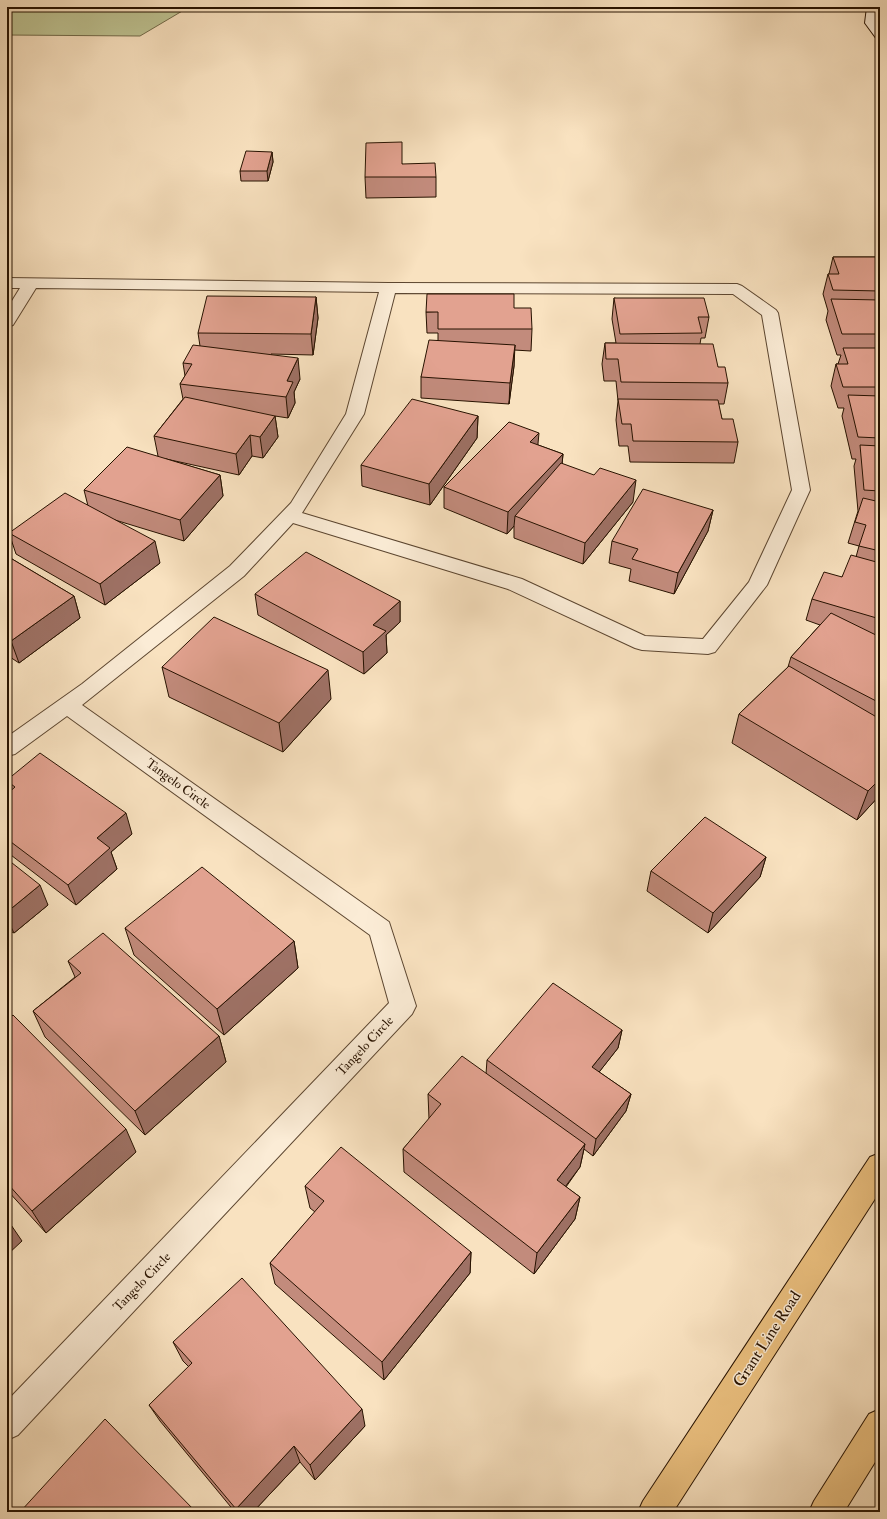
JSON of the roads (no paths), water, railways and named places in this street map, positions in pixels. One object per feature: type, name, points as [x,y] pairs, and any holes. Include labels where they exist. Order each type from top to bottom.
[{"type":"main road","name":"Grant Line Road","points":[[654,1512],[880,1166]]},
{"type":"main road","points":[[825,1512],[880,1425]]},
{"type":"street","points":[[873,7],[871,23],[880,35]]},
{"type":"street","points":[[7,283],[388,288],[737,289],[770,313],[800,490],[757,585],[708,647],[642,643],[515,584],[290,516]]},
{"type":"street","points":[[7,322],[31,283]]},
{"type":"street","points":[[7,748],[67,705],[237,571],[298,507],[355,414],[388,288]]},
{"type":"street","name":"Tangelo Circle","points":[[7,1424],[403,1006],[380,929],[67,705]]}]
